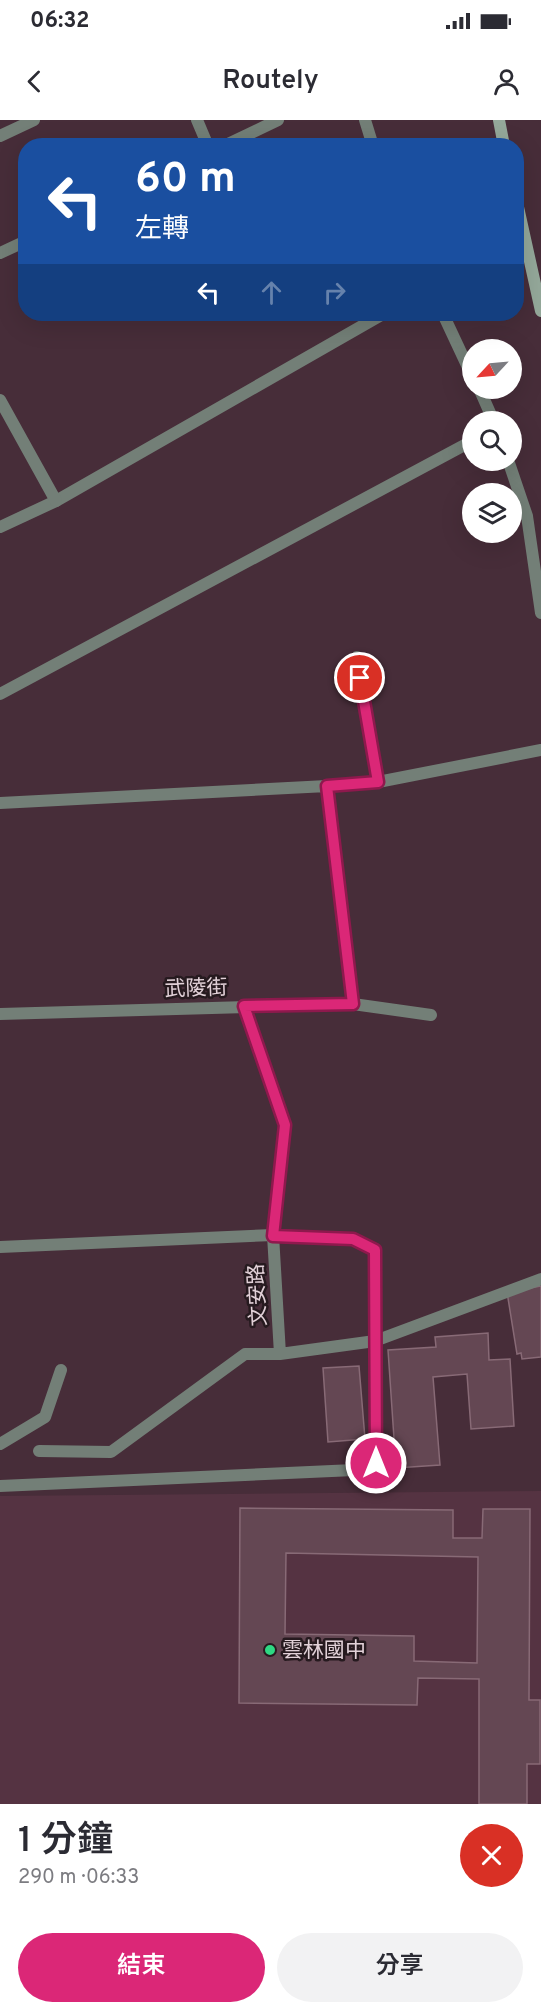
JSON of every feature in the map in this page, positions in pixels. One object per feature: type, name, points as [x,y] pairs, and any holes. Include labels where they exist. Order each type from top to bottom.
[{"type":"main road","points":[[499,120],[502,138]]},
{"type":"main road","points":[[524,234],[541,311]]},
{"type":"street","points":[[0,136],[34,120]]},
{"type":"street","points":[[197,120],[205,138]]},
{"type":"street","points":[[241,138],[278,120]]},
{"type":"street","points":[[365,120],[371,138]]},
{"type":"street","points":[[0,253],[18,245]]},
{"type":"street","points":[[0,527],[56,501],[371,321]]},
{"type":"street","points":[[446,321],[462,355]]},
{"type":"street","points":[[0,400],[56,501]]},
{"type":"street","points":[[0,694],[462,446]]},
{"type":"street","points":[[512,471],[527,516],[541,613]]},
{"type":"street","points":[[357,657],[378,782]]},
{"type":"street","points":[[6,803],[378,782],[541,750]]},
{"type":"street","points":[[327,786],[353,1004]]},
{"type":"street","name":"武陵街","points":[[0,1014],[353,1004],[431,1015]]},
{"type":"street","points":[[0,1486],[354,1470],[376,1463],[375,1250],[353,1239],[273,1236],[285,1125],[244,1006]]},
{"type":"street","name":"文安路","points":[[0,1247],[273,1236],[280,1354],[375,1341],[541,1279]]},
{"type":"street","points":[[39,1451],[111,1452],[245,1354],[280,1354]]},
{"type":"street","points":[[0,1444],[45,1416],[61,1370]]},
{"type":"shaded area","name":"雲林國中","points":[[541,1491],[541,1804],[0,1804],[0,1496]]},
{"type":"building","points":[[541,1286],[541,1357],[522,1359],[521,1353],[517,1354],[507,1292]]},
{"type":"building","points":[[488,1333],[489,1360],[510,1359],[514,1426],[471,1429],[467,1374],[433,1377],[440,1465],[396,1468],[388,1350],[436,1347],[435,1337]]},
{"type":"building","points":[[359,1366],[365,1439],[328,1442],[323,1368]]},
{"type":"building","points":[[240,1508],[453,1510],[453,1538],[482,1538],[483,1509],[530,1509],[529,1700],[540,1700],[540,1764],[527,1764],[527,1804],[479,1804],[479,1679],[418,1678],[417,1705],[239,1703]],"holes":[[[286,1553],[478,1557],[477,1663],[414,1661],[414,1636],[285,1634]]]},
{"type":"place","name":"雲林國中","points":[[270,1650]]},
{"type":"route","points":[[360,678],[378,782],[327,786],[353,1004],[244,1006],[285,1125],[273,1236],[353,1239],[375,1250],[376,1463]]}]
